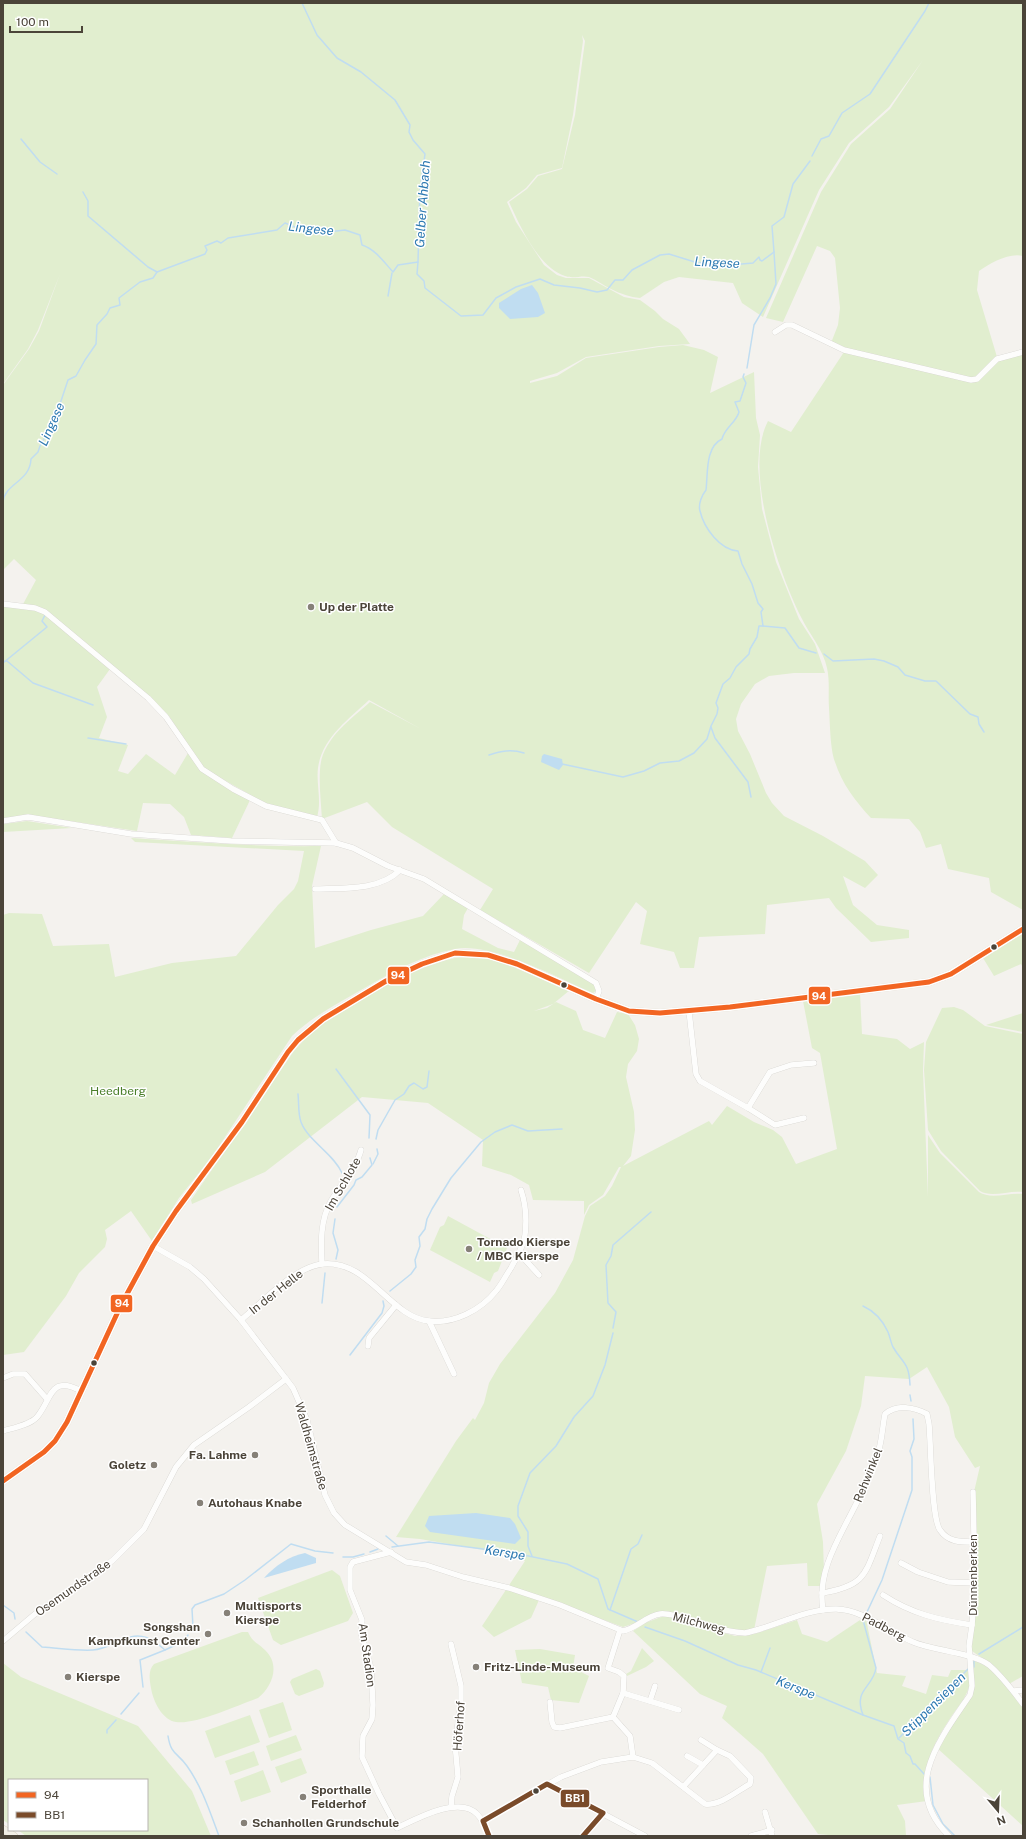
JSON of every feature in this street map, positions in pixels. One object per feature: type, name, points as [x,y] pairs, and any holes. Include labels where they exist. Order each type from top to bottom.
[{"type":"main road","points":[[3,1481],[44,1452],[55,1441],[68,1422],[121,1306],[153,1246],[176,1211],[242,1122],[288,1052],[298,1040],[323,1019],[386,981],[438,958],[455,953],[475,953],[488,955],[517,964],[596,999],[629,1011],[660,1013],[730,1008],[929,982],[951,974],[1023,929]]},
{"type":"main road","points":[[3,1829],[14,1836]]},
{"type":"street","points":[[775,332],[786,325],[792,325],[844,350],[971,380],[977,379],[997,359],[1023,352]]},
{"type":"street","points":[[3,604],[35,608],[45,612],[148,698],[166,717],[202,769],[233,789],[266,806],[322,820],[336,844]]},
{"type":"street","points":[[3,821],[28,817],[131,834],[231,841],[336,844],[353,848],[388,866],[424,879],[596,983],[599,992],[596,999]]},
{"type":"street","points":[[315,889],[353,887],[377,883],[394,877],[400,870]]},
{"type":"street","points":[[689,1011],[696,1074],[700,1081],[775,1125],[804,1118]]},
{"type":"street","points":[[748,1108],[770,1072],[791,1065],[814,1063]]},
{"type":"street","name":"Im Schlote","points":[[322,1264],[322,1226],[325,1213],[330,1202],[358,1160],[361,1150]]},
{"type":"street","points":[[454,1374],[429,1321],[458,1317],[471,1312],[485,1303],[496,1291],[519,1254],[525,1236],[526,1210],[521,1190]]},
{"type":"street","name":"Waldheimstraße","points":[[153,1246],[197,1273],[214,1289],[241,1320],[296,1393],[303,1410],[323,1487],[332,1510],[350,1528],[406,1562],[426,1564],[541,1599],[620,1630]]},
{"type":"street","points":[[519,1254],[539,1275]]},
{"type":"street","name":"In der Helle","points":[[241,1320],[289,1280],[306,1268],[322,1264],[336,1264],[347,1267],[368,1279],[396,1305],[415,1316],[429,1321]]},
{"type":"street","points":[[368,1346],[369,1338],[396,1305]]},
{"type":"street","points":[[3,1378],[13,1374],[25,1374],[47,1399]]},
{"type":"street","name":"Osemundstraße","points":[[3,1641],[35,1614],[81,1585],[113,1560],[144,1529],[176,1467],[194,1445],[286,1379]]},
{"type":"street","points":[[3,1431],[33,1420],[38,1416],[54,1389],[61,1386],[69,1386],[81,1391]]},
{"type":"street","name":"Rehwinkel","points":[[823,1610],[822,1593],[824,1575],[831,1554],[866,1485],[880,1448],[885,1414],[891,1409],[900,1407],[909,1408],[920,1410],[927,1414],[929,1424],[934,1507],[939,1529],[948,1538],[954,1541],[973,1542]]},
{"type":"street","name":"Dünnenberken","points":[[949,1836],[942,1829],[930,1808],[925,1785],[929,1765],[936,1746],[970,1695],[972,1686],[969,1657],[975,1583],[973,1492]]},
{"type":"street","points":[[822,1593],[849,1587],[861,1578],[867,1568],[880,1536]]},
{"type":"street","name":"Am Stadion","points":[[391,1552],[353,1562],[350,1567],[350,1590],[362,1620],[361,1633],[370,1668],[372,1720],[363,1736],[362,1757],[396,1828],[435,1811],[451,1807]]},
{"type":"street","points":[[901,1563],[934,1578],[948,1582],[975,1583]]},
{"type":"street","points":[[883,1594],[910,1611],[941,1620],[972,1625]]},
{"type":"street","name":"Padberg","points":[[734,1633],[752,1632],[797,1617],[836,1608],[852,1612],[914,1643],[969,1657]]},
{"type":"street","points":[[797,1617],[798,1610]]},
{"type":"street","name":"Milchweg","points":[[620,1630],[631,1629],[649,1618],[660,1614],[669,1614],[734,1633]]},
{"type":"street","points":[[613,1716],[623,1693],[624,1676],[619,1672],[608,1668],[620,1630]]},
{"type":"street","name":"Höferhof","points":[[451,1644],[461,1686],[461,1703],[455,1744],[458,1777],[452,1796],[451,1807]]},
{"type":"street","points":[[969,1657],[988,1665],[1014,1691],[1023,1704]]},
{"type":"street","points":[[650,1701],[655,1686]]},
{"type":"street","points":[[1014,1691],[1023,1690]]},
{"type":"street","points":[[623,1693],[679,1710]]},
{"type":"street","points":[[550,1702],[554,1727],[560,1728],[613,1716]]},
{"type":"street","points":[[613,1716],[630,1736],[633,1757]]},
{"type":"street","points":[[483,1821],[547,1784],[585,1767],[601,1762],[633,1757],[652,1763],[705,1804],[712,1805],[750,1784],[751,1778],[730,1756],[701,1740]]},
{"type":"street","points":[[683,1786],[717,1750]]},
{"type":"street","points":[[687,1756],[702,1765]]},
{"type":"street","points":[[547,1784],[643,1835]]},
{"type":"street","points":[[451,1807],[470,1809],[477,1813],[483,1821],[489,1836]]},
{"type":"street","points":[[751,1836],[772,1833],[765,1812]]},
{"type":"street","points":[[583,1836],[603,1813]]},
{"type":"green space","points":[[3,3],[1023,3],[1023,256],[1018,255],[1006,257],[979,271],[977,290],[997,357],[980,374],[971,379],[872,357],[831,343],[838,325],[840,308],[835,258],[830,251],[817,246],[783,322],[766,318],[821,192],[851,144],[890,109],[923,60],[889,107],[849,143],[819,190],[763,317],[742,303],[733,283],[679,277],[664,282],[640,298],[633,297],[615,291],[589,277],[568,277],[555,271],[546,264],[531,245],[524,234],[509,202],[527,189],[538,176],[562,169],[575,115],[585,41],[582,35],[583,41],[573,115],[562,168],[537,175],[526,188],[507,202],[516,222],[544,265],[557,275],[566,278],[589,278],[624,297],[640,300],[663,319],[679,329],[690,344],[659,346],[586,357],[557,373],[530,381],[530,383],[557,376],[586,358],[659,347],[683,345],[704,350],[718,357],[710,393],[754,372],[756,418],[760,435],[758,467],[762,509],[776,562],[799,619],[815,644],[825,673],[794,673],[769,676],[755,684],[741,704],[736,719],[738,731],[750,754],[766,793],[772,803],[784,816],[823,836],[865,861],[878,875],[865,888],[843,876],[853,905],[877,925],[909,930],[909,938],[871,942],[836,908],[829,898],[767,905],[765,934],[699,937],[694,968],[680,968],[674,952],[640,944],[647,911],[636,902],[589,973],[480,910],[493,889],[392,827],[367,802],[322,819],[320,770],[325,749],[338,732],[354,716],[370,702],[421,729],[369,700],[345,722],[325,747],[318,768],[319,805],[317,817],[270,806],[203,768],[169,716],[46,611],[22,606],[36,580],[14,559],[3,570],[3,385],[29,349],[39,331],[60,274],[38,330],[28,349],[3,384]]},
{"type":"green space","points":[[844,352],[972,381],[998,360],[1023,354],[1023,910],[991,892],[989,878],[948,869],[941,844],[926,848],[920,832],[909,819],[871,818],[860,806],[841,778],[833,757],[830,735],[827,668],[819,648],[801,617],[783,574],[766,520],[761,492],[759,465],[761,441],[768,421],[791,432]]},
{"type":"green space","points":[[3,606],[35,610],[44,613],[110,669],[97,687],[107,717],[99,738],[128,745],[118,771],[128,774],[146,754],[175,775],[188,753],[201,769],[250,800],[232,838],[191,835],[184,817],[170,804],[143,803],[137,831],[29,815],[3,818]]},
{"type":"green space","points":[[27,821],[72,828],[3,832],[3,824]]},
{"type":"green space","name":"Heedberg","points":[[131,838],[249,845],[321,846],[312,886],[315,948],[371,930],[423,916],[444,894],[468,908],[464,915],[462,929],[498,948],[514,952],[520,940],[594,983],[597,990],[593,993],[506,956],[470,948],[455,949],[432,955],[399,969],[328,1009],[310,1021],[292,1036],[213,1155],[179,1198],[152,1241],[131,1211],[105,1230],[107,1239],[105,1247],[79,1273],[66,1296],[24,1352],[3,1355],[3,915],[9,913],[42,914],[53,946],[109,944],[115,977],[172,963],[236,956],[278,905],[294,889],[298,881],[304,851],[135,842]]},
{"type":"green space","points":[[1023,932],[1023,968],[1021,964],[994,976],[983,958]]},
{"type":"green space","points":[[477,957],[496,960],[570,990],[553,1004],[556,1002],[576,1011],[583,1030],[605,1038],[617,1012],[628,1014],[635,1025],[639,1039],[637,1051],[628,1064],[626,1077],[634,1112],[635,1130],[631,1156],[623,1166],[709,1121],[712,1125],[727,1106],[754,1122],[773,1130],[782,1137],[796,1164],[837,1149],[820,1053],[812,1048],[803,1001],[860,993],[862,1034],[897,1039],[910,1049],[924,1042],[923,1071],[928,1197],[928,1135],[940,1153],[979,1192],[995,1196],[1023,1194],[1023,1676],[1009,1684],[989,1663],[972,1651],[974,1492],[980,1466],[975,1468],[955,1437],[949,1407],[927,1367],[909,1379],[865,1376],[861,1406],[846,1451],[817,1504],[823,1542],[824,1572],[821,1586],[808,1586],[807,1563],[767,1566],[754,1630],[734,1631],[670,1612],[623,1627],[574,1609],[539,1600],[531,1618],[494,1637],[482,1626],[525,1561],[513,1555],[420,1539],[396,1537],[456,1441],[473,1418],[475,1420],[484,1403],[489,1383],[500,1364],[555,1293],[573,1260],[585,1216],[590,1206],[605,1196],[612,1186],[621,1167],[619,1167],[603,1195],[589,1205],[584,1215],[584,1201],[533,1200],[529,1185],[511,1175],[482,1166],[483,1140],[428,1103],[362,1097],[265,1172],[192,1204],[191,1200],[294,1051],[311,1033],[323,1023],[359,1000],[401,978],[440,962],[455,958]],"holes":[[[553,1004],[547,1008],[534,1011]]]},
{"type":"green space","points":[[954,1007],[963,1010],[985,1026],[1023,1034],[1023,1192],[990,1194],[980,1191],[941,1151],[928,1130],[924,1070],[926,1042],[942,1008]]},
{"type":"green space","points":[[1023,1013],[1023,1032],[986,1025]]},
{"type":"green space","name":"Tornado Kierspe / MBC Kierspe","points":[[448,1216],[507,1248],[498,1271],[494,1273],[490,1282],[430,1250],[440,1227],[444,1225]]},
{"type":"green space","points":[[332,1570],[340,1576],[353,1613],[348,1621],[281,1645],[273,1640],[258,1598]]},
{"type":"green space","points":[[661,1617],[669,1617],[735,1636],[754,1634],[797,1620],[802,1634],[827,1642],[863,1618],[866,1619],[877,1673],[906,1676],[902,1686],[926,1694],[932,1675],[948,1677],[951,1670],[970,1670],[970,1685],[968,1691],[949,1720],[929,1758],[926,1778],[927,1801],[897,1805],[905,1821],[906,1836],[839,1836],[818,1834],[763,1754],[722,1718],[727,1706],[700,1694],[633,1631],[645,1623]]},
{"type":"green space","points":[[242,1632],[248,1632],[253,1640],[270,1656],[273,1662],[273,1676],[271,1682],[263,1693],[258,1698],[205,1718],[176,1722],[171,1721],[163,1715],[155,1702],[150,1685],[150,1670],[154,1664]]},
{"type":"green space","points":[[642,1648],[654,1661],[646,1667],[627,1676],[626,1674],[631,1671]]},
{"type":"green space","points":[[540,1649],[575,1655],[573,1668],[589,1676],[579,1703],[551,1700],[548,1687],[522,1683],[515,1650]]},
{"type":"green space","points":[[975,1661],[987,1666],[1013,1693],[1023,1707],[1023,1826],[937,1748],[972,1696],[975,1685],[972,1662]]},
{"type":"green space","points":[[3,1663],[21,1677],[138,1726],[192,1791],[211,1836],[26,1836],[19,1831],[148,1831],[148,1779],[8,1779],[8,1823],[3,1820]]},
{"type":"green space","points":[[316,1669],[320,1671],[324,1683],[323,1687],[299,1696],[295,1694],[290,1682],[292,1679]]},
{"type":"green space","points":[[283,1702],[292,1730],[269,1738],[259,1710]]},
{"type":"green space","points":[[250,1715],[260,1742],[215,1758],[205,1731]]},
{"type":"green space","points":[[296,1735],[302,1750],[271,1761],[266,1746]]},
{"type":"green space","points":[[254,1751],[259,1765],[230,1775],[225,1761]]},
{"type":"green space","points":[[301,1758],[307,1773],[281,1783],[275,1767]]},
{"type":"green space","points":[[263,1770],[271,1792],[241,1802],[234,1781]]},
{"type":"water","points":[[532,285],[538,293],[545,313],[538,317],[510,319],[499,308],[499,303],[521,289]]},
{"type":"water","points":[[544,754],[562,759],[563,765],[559,770],[541,762]]},
{"type":"water","points":[[476,1513],[510,1518],[515,1524],[521,1538],[515,1544],[430,1532],[425,1526],[429,1516]]},
{"type":"water","points":[[305,1553],[316,1558],[316,1563],[264,1578],[283,1562],[293,1556]]},
{"type":"waterway","name":"Gelber Ahbach","points":[[302,3],[317,35],[337,58],[361,72],[395,100],[410,125],[409,132],[413,140],[425,154],[420,190],[418,262]]},
{"type":"waterway","name":"Lingese","points":[[812,156],[821,139],[829,136],[842,113],[870,94],[929,3]]},
{"type":"waterway","points":[[21,139],[40,162],[57,174]]},
{"type":"waterway","name":"Lingese","points":[[3,502],[8,490],[22,478],[30,467],[31,459],[38,452],[55,419],[68,380],[76,376],[96,344],[97,325],[107,314],[110,308],[120,305],[119,298],[140,282],[153,278],[157,272],[205,254],[207,250],[205,246],[217,241],[221,243],[228,238],[277,230],[285,223],[295,227],[301,226],[328,232],[345,230],[360,235],[362,245],[375,253],[393,272],[398,265],[418,262],[417,274],[424,281],[425,288],[461,316],[483,315],[496,298],[516,287],[540,279],[554,285],[580,288],[597,292],[607,290],[615,280],[623,280],[632,270],[660,255],[669,254],[698,263],[718,261],[730,265],[753,263],[759,257],[762,261],[774,252],[772,226],[784,217],[793,184],[810,161]]},
{"type":"waterway","points":[[83,192],[88,201],[88,216],[148,267],[157,272]]},
{"type":"waterway","points":[[747,368],[754,325],[770,298],[776,284],[774,252]]},
{"type":"waterway","points":[[388,296],[392,273]]},
{"type":"waterway","points":[[562,764],[623,777],[644,771],[660,763],[679,761],[694,753],[707,739],[717,714],[718,708],[716,703],[723,684],[730,678],[736,667],[749,654],[750,649],[757,637],[759,626],[763,626],[761,612],[763,609],[758,603],[752,584],[742,564],[738,551],[725,547],[714,537],[702,518],[700,508],[701,500],[706,490],[707,469],[710,454],[738,416],[739,412],[735,402],[740,401],[746,383],[743,377],[744,374]]},
{"type":"waterway","points":[[3,663],[47,627],[42,621],[45,615]]},
{"type":"waterway","points":[[763,626],[785,628],[799,648],[816,653]]},
{"type":"waterway","points":[[824,654],[833,661],[874,659],[884,661],[898,667],[905,675],[925,681],[936,681],[970,714],[978,717],[979,724],[984,732]]},
{"type":"waterway","points":[[5,661],[7,661],[33,683],[93,705]]},
{"type":"waterway","points":[[711,727],[715,738],[748,782],[751,797]]},
{"type":"waterway","points":[[88,738],[126,744]]},
{"type":"waterway","points":[[489,755],[506,751],[524,753]]},
{"type":"waterway","points":[[336,1069],[370,1115],[369,1138]]},
{"type":"waterway","points":[[376,1139],[378,1130],[395,1100],[404,1094],[409,1086],[414,1083],[423,1089],[427,1087],[429,1071]]},
{"type":"waterway","points":[[298,1094],[299,1116],[304,1129],[333,1160],[342,1173]]},
{"type":"waterway","points":[[390,1291],[411,1274],[416,1267],[415,1260],[420,1246],[419,1237],[425,1229],[427,1219],[432,1209],[451,1178],[481,1142],[495,1132],[512,1125],[528,1131],[562,1129]]},
{"type":"waterway","points":[[373,1164],[378,1154],[377,1149]]},
{"type":"waterway","points":[[337,1207],[354,1185],[356,1180],[362,1177],[372,1165],[370,1158]]},
{"type":"waterway","points":[[613,1328],[616,1312],[608,1303],[606,1265],[611,1256],[613,1245],[651,1212]]},
{"type":"waterway","points":[[335,1219],[333,1233],[338,1250],[336,1259]]},
{"type":"waterway","points":[[322,1303],[325,1273]]},
{"type":"waterway","points":[[350,1355],[382,1313],[384,1306],[383,1301]]},
{"type":"waterway","points":[[863,1306],[881,1320],[886,1328],[893,1347],[907,1367],[910,1385]]},
{"type":"waterway","points":[[532,1556],[528,1546],[528,1532],[518,1516],[518,1506],[530,1473],[556,1446],[574,1417],[593,1396],[605,1365],[613,1333]]},
{"type":"waterway","points":[[910,1395],[911,1401]]},
{"type":"waterway","points":[[867,1612],[882,1580],[912,1490],[912,1457],[910,1451],[914,1439],[913,1419]]},
{"type":"waterway","points":[[610,1610],[631,1549],[638,1544],[642,1535]]},
{"type":"waterway","points":[[386,1536],[398,1546]]},
{"type":"waterway","name":"Kerspe","points":[[392,1547],[429,1542],[514,1553],[567,1564],[598,1579],[608,1609],[638,1622]]},
{"type":"waterway","name":"Kerspe","points":[[193,1627],[192,1609],[195,1605],[224,1594],[245,1580],[291,1544],[315,1551],[333,1553]]},
{"type":"waterway","name":"Kerspe","points":[[370,1552],[378,1549]]},
{"type":"waterway","name":"Kerspe","points":[[343,1557],[353,1557],[364,1554]]},
{"type":"waterway","name":"Kerspe","points":[[3,1605],[14,1613],[15,1619]]},
{"type":"waterway","points":[[863,1620],[876,1668],[874,1675],[860,1700],[863,1715]]},
{"type":"waterway","name":"Kerspe","points":[[645,1627],[685,1641],[738,1665],[756,1670],[863,1715],[894,1726],[898,1739],[904,1743],[906,1753],[910,1756],[913,1764],[915,1764],[924,1774]]},
{"type":"waterway","name":"Stippensiepen","points":[[979,1654],[1023,1627]]},
{"type":"waterway","name":"Kerspe","points":[[26,1632],[42,1647],[74,1650],[101,1649],[123,1639],[138,1636],[146,1637],[155,1642]]},
{"type":"waterway","name":"Kerspe","points":[[159,1645],[165,1650],[184,1641],[188,1635]]},
{"type":"waterway","points":[[761,1672],[770,1648]]},
{"type":"waterway","points":[[143,1687],[140,1660],[165,1650]]},
{"type":"waterway","name":"Stippensiepen","points":[[974,1661],[974,1667]]},
{"type":"waterway","name":"Stippensiepen","points":[[899,1738],[968,1669]]},
{"type":"waterway","points":[[121,1714],[139,1693]]},
{"type":"waterway","points":[[107,1733],[107,1730],[116,1720]]},
{"type":"waterway","points":[[168,1736],[171,1747],[187,1766],[197,1782],[219,1836]]},
{"type":"waterway","name":"Kerspe","points":[[930,1777],[933,1805],[943,1824],[955,1836]]},
{"type":"transit line","name":"94","points":[[3,1481],[44,1452],[55,1441],[67,1422],[121,1305],[153,1246],[176,1211],[242,1122],[288,1052],[298,1040],[323,1019],[386,981],[422,964],[455,953],[488,955],[517,964],[596,999],[629,1011],[660,1013],[730,1007],[929,982],[951,974],[1023,929]]},
{"type":"transit line","name":"BB1","points":[[489,1836],[483,1821],[547,1784],[603,1813],[583,1836]]},
{"type":"place","name":"Up der Platte","points":[[311,607]]},
{"type":"place","name":"Tornado Kierspe / MBC Kierspe","points":[[469,1249]]},
{"type":"place","name":"Fa. Lahme","points":[[255,1455]]},
{"type":"place","name":"Goletz","points":[[154,1465]]},
{"type":"place","name":"Autohaus Knabe","points":[[200,1503]]},
{"type":"place","name":"Multisports Kierspe","points":[[227,1613]]},
{"type":"place","name":"Songshan Kampfkunst Center","points":[[208,1634]]},
{"type":"place","name":"Fritz-Linde-Museum","points":[[476,1667]]},
{"type":"place","name":"Kierspe","points":[[68,1677]]},
{"type":"place","name":"Sporthalle Felderhof","points":[[303,1797]]},
{"type":"place","name":"Schanhollen Grundschule","points":[[244,1823]]}]
